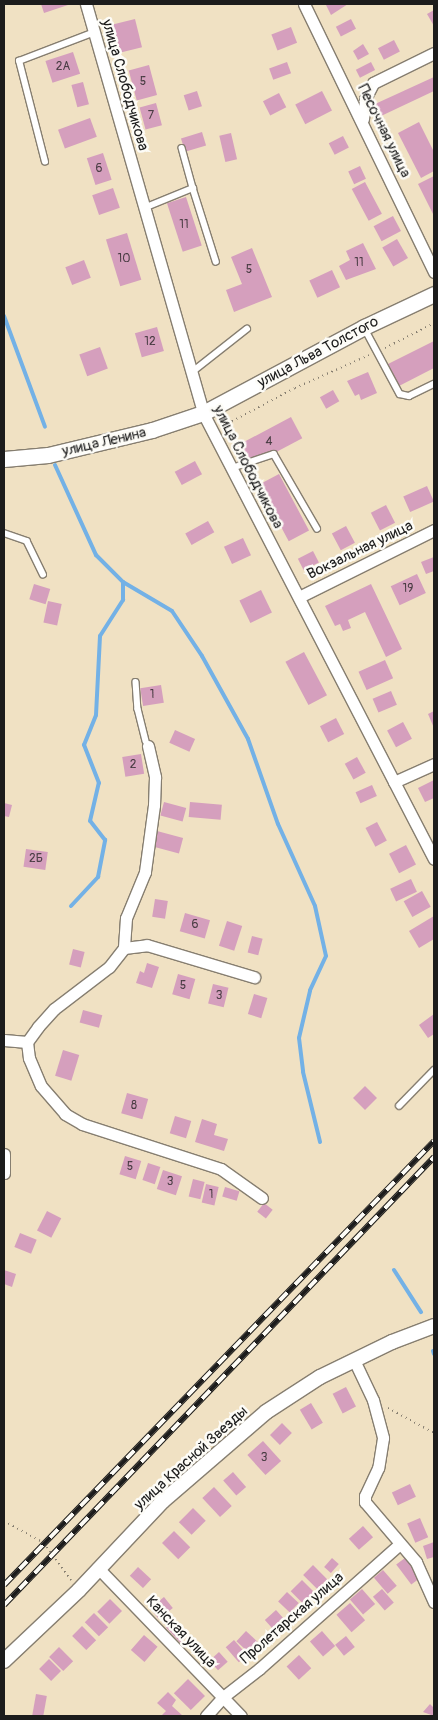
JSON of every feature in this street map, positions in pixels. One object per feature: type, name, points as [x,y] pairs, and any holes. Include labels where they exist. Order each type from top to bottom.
[{"type":"main road","name":"улица Льва Толстого","points":[[203,413],[364,328],[434,294]]},
{"type":"main road","name":"улица Ленина","points":[[4,458],[48,455],[152,430],[203,413]]},
{"type":"street","name":"улица Слободчикова","points":[[86,4],[203,413],[230,469],[299,597],[434,859]]},
{"type":"street","name":"Песочная улица","points":[[304,4],[363,121],[434,272]]},
{"type":"street","points":[[363,121],[365,99],[373,83],[434,53]]},
{"type":"street","name":"Вокзальная улица","points":[[299,597],[434,530]]},
{"type":"street","points":[[147,743],[155,777],[154,805],[145,872],[126,918],[124,948],[109,967],[54,1009],[27,1042],[29,1058],[41,1086],[64,1114],[82,1124],[221,1169],[262,1198]]},
{"type":"street","points":[[394,782],[434,764]]},
{"type":"street","points":[[124,948],[147,945],[254,977]]},
{"type":"street","points":[[4,1040],[27,1042]]},
{"type":"street","points":[[4,1154],[4,1173]]},
{"type":"street","name":"улица Красной Звезды","points":[[4,1661],[79,1590],[163,1501],[266,1412],[300,1389],[354,1360],[434,1326]]},
{"type":"street","points":[[354,1360],[373,1400],[380,1421],[383,1451],[365,1502],[425,1576],[434,1602]]},
{"type":"street","name":"Пролетарская улица","points":[[206,1716],[223,1697],[259,1669],[400,1544]]},
{"type":"street","name":"Канская улица","points":[[99,1569],[241,1716]]},
{"type":"lane","points":[[45,162],[19,61],[95,32]]},
{"type":"lane","points":[[182,148],[216,261]]},
{"type":"lane","points":[[144,208],[193,188]]},
{"type":"lane","points":[[364,328],[400,394],[409,396],[434,384]]},
{"type":"lane","points":[[190,373],[247,329]]},
{"type":"lane","points":[[230,469],[274,454],[318,528]]},
{"type":"lane","points":[[4,533],[27,541],[43,574]]},
{"type":"lane","points":[[136,682],[138,709],[147,743]]},
{"type":"lane","points":[[399,1106],[434,1070]]},
{"type":"path","points":[[384,348],[434,323]]},
{"type":"path","points":[[222,427],[295,388],[376,352]]},
{"type":"path","points":[[373,1400],[434,1432]]},
{"type":"path","points":[[4,1522],[44,1543],[79,1590]]},
{"type":"building","points":[[41,4],[71,4],[44,13]]},
{"type":"building","points":[[328,4],[348,4],[331,15],[326,5]]},
{"type":"building","points":[[434,10],[434,26],[427,14]]},
{"type":"building","points":[[135,19],[142,47],[119,53],[112,25]]},
{"type":"building","points":[[351,19],[356,29],[341,37],[336,27]]},
{"type":"building","points":[[291,27],[297,43],[277,50],[271,35]]},
{"type":"building","points":[[394,40],[400,52],[384,60],[378,48]]},
{"type":"building","points":[[363,44],[369,54],[358,60],[353,51]]},
{"type":"building","points":[[73,52],[80,74],[53,83],[45,61]]},
{"type":"building","points":[[287,62],[291,73],[273,80],[269,68]]},
{"type":"building","points":[[371,62],[375,70],[360,78],[356,70]]},
{"type":"building","points":[[149,65],[157,95],[137,100],[129,70]]},
{"type":"building","points":[[434,77],[434,91],[381,116],[375,104]]},
{"type":"building","points":[[83,82],[89,104],[77,107],[71,85]]},
{"type":"building","points":[[197,91],[202,106],[189,111],[184,95]]},
{"type":"building","points":[[322,91],[332,111],[305,124],[295,105]]},
{"type":"building","points":[[279,93],[286,107],[270,115],[263,101]]},
{"type":"building","points":[[156,103],[162,125],[146,130],[140,107]]},
{"type":"building","points":[[90,118],[97,137],[65,148],[58,130]]},
{"type":"building","points":[[419,122],[434,152],[434,171],[421,178],[398,133]]},
{"type":"building","points":[[202,132],[206,145],[185,152],[181,138]]},
{"type":"building","points":[[231,133],[237,159],[225,162],[219,136]]},
{"type":"building","points":[[343,136],[349,148],[335,155],[329,143]]},
{"type":"building","points":[[103,153],[112,180],[95,185],[87,158]]},
{"type":"building","points":[[360,166],[366,179],[354,184],[348,171]]},
{"type":"building","points":[[434,176],[434,216],[418,184]]},
{"type":"building","points":[[365,182],[382,214],[369,221],[352,189]]},
{"type":"building","points":[[113,188],[120,208],[99,215],[92,195]]},
{"type":"building","points":[[186,197],[202,246],[183,252],[167,203]]},
{"type":"building","points":[[393,216],[401,231],[382,241],[374,226]]},
{"type":"building","points":[[127,233],[141,280],[120,286],[106,239]]},
{"type":"building","points":[[397,239],[408,258],[393,267],[382,247]]},
{"type":"building","points":[[363,243],[376,269],[346,280],[339,266],[350,260],[346,251]]},
{"type":"building","points":[[252,248],[272,297],[234,312],[226,290],[242,284],[231,257]]},
{"type":"building","points":[[84,260],[91,278],[72,285],[65,267]]},
{"type":"building","points":[[332,270],[340,287],[317,298],[309,281]]},
{"type":"building","points":[[157,327],[164,351],[142,357],[135,333]]},
{"type":"building","points":[[434,341],[434,368],[399,386],[388,364]]},
{"type":"building","points":[[100,347],[108,369],[87,376],[79,355]]},
{"type":"building","points":[[368,372],[377,393],[361,400],[359,394],[355,396],[347,381]]},
{"type":"building","points":[[333,390],[339,401],[326,409],[320,397]]},
{"type":"building","points":[[291,417],[302,438],[248,467],[236,446]]},
{"type":"building","points":[[195,461],[202,474],[182,485],[175,472]]},
{"type":"building","points":[[279,474],[309,531],[289,541],[259,485]]},
{"type":"building","points":[[427,486],[434,502],[410,512],[403,497]]},
{"type":"building","points":[[386,505],[395,523],[380,531],[371,513]]},
{"type":"building","points":[[208,521],[214,532],[192,545],[185,534]]},
{"type":"building","points":[[346,526],[355,543],[341,550],[332,534]]},
{"type":"building","points":[[243,538],[251,555],[232,564],[224,547]]},
{"type":"building","points":[[313,551],[319,563],[304,570],[298,559]]},
{"type":"building","points":[[434,557],[434,571],[426,574],[421,562]]},
{"type":"building","points":[[417,574],[426,593],[400,605],[391,586]]},
{"type":"building","points":[[34,584],[50,589],[46,604],[29,599]]},
{"type":"building","points":[[371,584],[402,649],[386,657],[365,612],[348,620],[351,628],[343,631],[340,624],[335,626],[325,606]]},
{"type":"building","points":[[261,590],[272,612],[250,623],[239,601]]},
{"type":"building","points":[[48,601],[62,604],[57,625],[43,623]]},
{"type":"building","points":[[304,652],[327,695],[308,705],[285,662]]},
{"type":"building","points":[[385,660],[393,678],[367,690],[359,672]]},
{"type":"building","points":[[161,685],[164,703],[143,706],[140,688]]},
{"type":"building","points":[[391,691],[397,705],[378,713],[373,699]]},
{"type":"building","points":[[434,711],[434,728],[428,714]]},
{"type":"building","points":[[336,718],[344,734],[328,742],[320,726]]},
{"type":"building","points":[[403,722],[412,739],[396,747],[387,730]]},
{"type":"building","points":[[175,730],[195,739],[189,752],[169,743]]},
{"type":"building","points":[[141,754],[144,774],[125,777],[122,757]]},
{"type":"building","points":[[357,757],[366,773],[353,780],[345,764]]},
{"type":"building","points":[[434,780],[434,798],[425,802],[418,788]]},
{"type":"building","points":[[372,785],[377,796],[360,803],[356,792]]},
{"type":"building","points":[[164,802],[186,808],[183,821],[160,816]]},
{"type":"building","points":[[190,802],[222,805],[221,820],[189,817]]},
{"type":"building","points":[[4,803],[12,805],[9,817],[4,816]]},
{"type":"building","points":[[377,822],[387,841],[375,847],[366,828]]},
{"type":"building","points":[[157,831],[183,838],[179,853],[153,846]]},
{"type":"building","points":[[406,845],[416,865],[399,873],[389,854]]},
{"type":"building","points":[[26,849],[48,852],[45,870],[23,867]]},
{"type":"building","points":[[411,879],[417,892],[396,901],[390,889]]},
{"type":"building","points":[[422,891],[431,907],[412,917],[404,901]]},
{"type":"building","points":[[155,899],[168,901],[165,919],[152,917]]},
{"type":"building","points":[[185,913],[210,920],[205,938],[180,931]]},
{"type":"building","points":[[434,916],[434,939],[419,948],[409,931]]},
{"type":"building","points":[[227,921],[242,926],[234,951],[219,946]]},
{"type":"building","points":[[252,936],[263,939],[258,955],[248,952]]},
{"type":"building","points":[[73,949],[85,952],[81,967],[69,965]]},
{"type":"building","points":[[147,963],[159,967],[152,988],[136,983],[140,971],[144,973]]},
{"type":"building","points":[[178,974],[195,979],[190,999],[172,994]]},
{"type":"building","points":[[213,984],[229,988],[224,1007],[208,1003]]},
{"type":"building","points":[[254,994],[267,998],[261,1018],[248,1014]]},
{"type":"building","points":[[83,1010],[102,1015],[99,1028],[80,1023]]},
{"type":"building","points":[[434,1014],[434,1034],[428,1038],[419,1025]]},
{"type":"building","points":[[63,1050],[79,1055],[71,1081],[55,1076]]},
{"type":"building","points":[[365,1086],[377,1098],[365,1110],[353,1098]]},
{"type":"building","points":[[127,1093],[148,1099],[142,1119],[121,1113]]},
{"type":"building","points":[[175,1116],[191,1121],[186,1138],[170,1133]]},
{"type":"building","points":[[202,1119],[217,1124],[214,1135],[228,1139],[224,1151],[195,1142]]},
{"type":"building","points":[[125,1156],[141,1161],[136,1179],[119,1174]]},
{"type":"building","points":[[148,1163],[160,1167],[155,1184],[142,1180]]},
{"type":"building","points":[[163,1170],[182,1176],[176,1195],[157,1189]]},
{"type":"building","points":[[193,1179],[205,1182],[200,1199],[189,1196]]},
{"type":"building","points":[[206,1184],[219,1187],[214,1205],[202,1203]]},
{"type":"building","points":[[225,1187],[239,1191],[237,1201],[222,1197]]},
{"type":"building","points":[[264,1203],[273,1210],[266,1218],[257,1212]]},
{"type":"building","points":[[47,1211],[61,1218],[51,1238],[37,1231]]},
{"type":"building","points":[[20,1233],[37,1240],[31,1254],[14,1247]]},
{"type":"building","points":[[4,1270],[16,1274],[12,1287],[4,1284]]},
{"type":"building","points":[[346,1387],[356,1407],[343,1413],[333,1394]]},
{"type":"building","points":[[311,1403],[323,1423],[312,1429],[300,1410]]},
{"type":"building","points":[[282,1423],[292,1433],[280,1445],[270,1435]]},
{"type":"building","points":[[263,1441],[281,1461],[265,1475],[247,1455]]},
{"type":"building","points":[[233,1472],[246,1487],[236,1496],[223,1481]]},
{"type":"building","points":[[410,1484],[416,1497],[398,1505],[392,1492]]},
{"type":"building","points":[[214,1487],[232,1506],[220,1517],[202,1498]]},
{"type":"building","points":[[193,1508],[206,1521],[192,1535],[179,1522]]},
{"type":"building","points":[[420,1518],[428,1537],[415,1543],[407,1523]]},
{"type":"building","points":[[363,1526],[373,1537],[359,1550],[349,1539]]},
{"type":"building","points":[[174,1531],[190,1547],[178,1559],[162,1543]]},
{"type":"building","points":[[434,1542],[434,1557],[427,1559],[423,1546]]},
{"type":"building","points":[[332,1558],[339,1564],[331,1573],[324,1567]]},
{"type":"building","points":[[405,1558],[420,1578],[411,1585],[396,1565]]},
{"type":"building","points":[[313,1565],[327,1579],[317,1589],[303,1575]]},
{"type":"building","points":[[138,1567],[151,1579],[143,1588],[130,1576]]},
{"type":"building","points":[[383,1570],[397,1586],[388,1594],[374,1578]]},
{"type":"building","points":[[302,1580],[315,1593],[303,1604],[291,1591]]},
{"type":"building","points":[[362,1589],[375,1604],[363,1615],[350,1599]]},
{"type":"building","points":[[382,1589],[394,1603],[385,1610],[373,1597]]},
{"type":"building","points":[[287,1592],[299,1603],[290,1612],[278,1602]]},
{"type":"building","points":[[164,1597],[173,1608],[159,1619],[150,1608]]},
{"type":"building","points":[[110,1599],[122,1611],[109,1624],[97,1612]]},
{"type":"building","points":[[350,1603],[365,1620],[352,1632],[336,1615]]},
{"type":"building","points":[[276,1610],[286,1621],[275,1631],[265,1620]]},
{"type":"building","points":[[94,1613],[108,1627],[99,1636],[85,1622]]},
{"type":"building","points":[[174,1620],[188,1635],[180,1643],[166,1628]]},
{"type":"building","points":[[82,1626],[96,1640],[86,1650],[72,1636]]},
{"type":"building","points":[[246,1631],[259,1643],[250,1654],[236,1641]]},
{"type":"building","points":[[322,1631],[335,1646],[323,1657],[310,1641]]},
{"type":"building","points":[[144,1635],[158,1647],[144,1662],[131,1650]]},
{"type":"building","points":[[346,1636],[355,1647],[344,1656],[335,1645]]},
{"type":"building","points":[[234,1640],[247,1655],[239,1662],[226,1647]]},
{"type":"building","points":[[59,1647],[73,1661],[63,1671],[49,1657]]},
{"type":"building","points":[[219,1652],[228,1662],[218,1670],[209,1661]]},
{"type":"building","points":[[299,1655],[311,1668],[299,1680],[287,1667]]},
{"type":"building","points":[[49,1659],[61,1671],[51,1681],[39,1669]]},
{"type":"building","points":[[188,1679],[205,1696],[191,1710],[174,1693]]},
{"type":"building","points":[[168,1692],[176,1700],[172,1706],[183,1716],[162,1715],[166,1711],[157,1703]]},
{"type":"building","points":[[36,1694],[47,1696],[43,1716],[32,1716]]},
{"type":"building","points":[[430,1704],[434,1708],[434,1716],[423,1712]]},
{"type":"waterway","points":[[4,316],[45,427]]},
{"type":"waterway","points":[[55,465],[96,555],[123,582],[172,611],[202,656],[248,739],[278,824],[315,906],[326,956],[310,991],[299,1038],[303,1072],[320,1142]]},
{"type":"waterway","points":[[71,906],[98,877],[105,840],[90,821],[99,783],[84,745],[96,715],[100,636],[123,600],[123,582]]},
{"type":"waterway","points":[[394,1270],[421,1312]]},
{"type":"railway","points":[[4,1585],[434,1141]]},
{"type":"railway","points":[[4,1605],[434,1157]]}]
